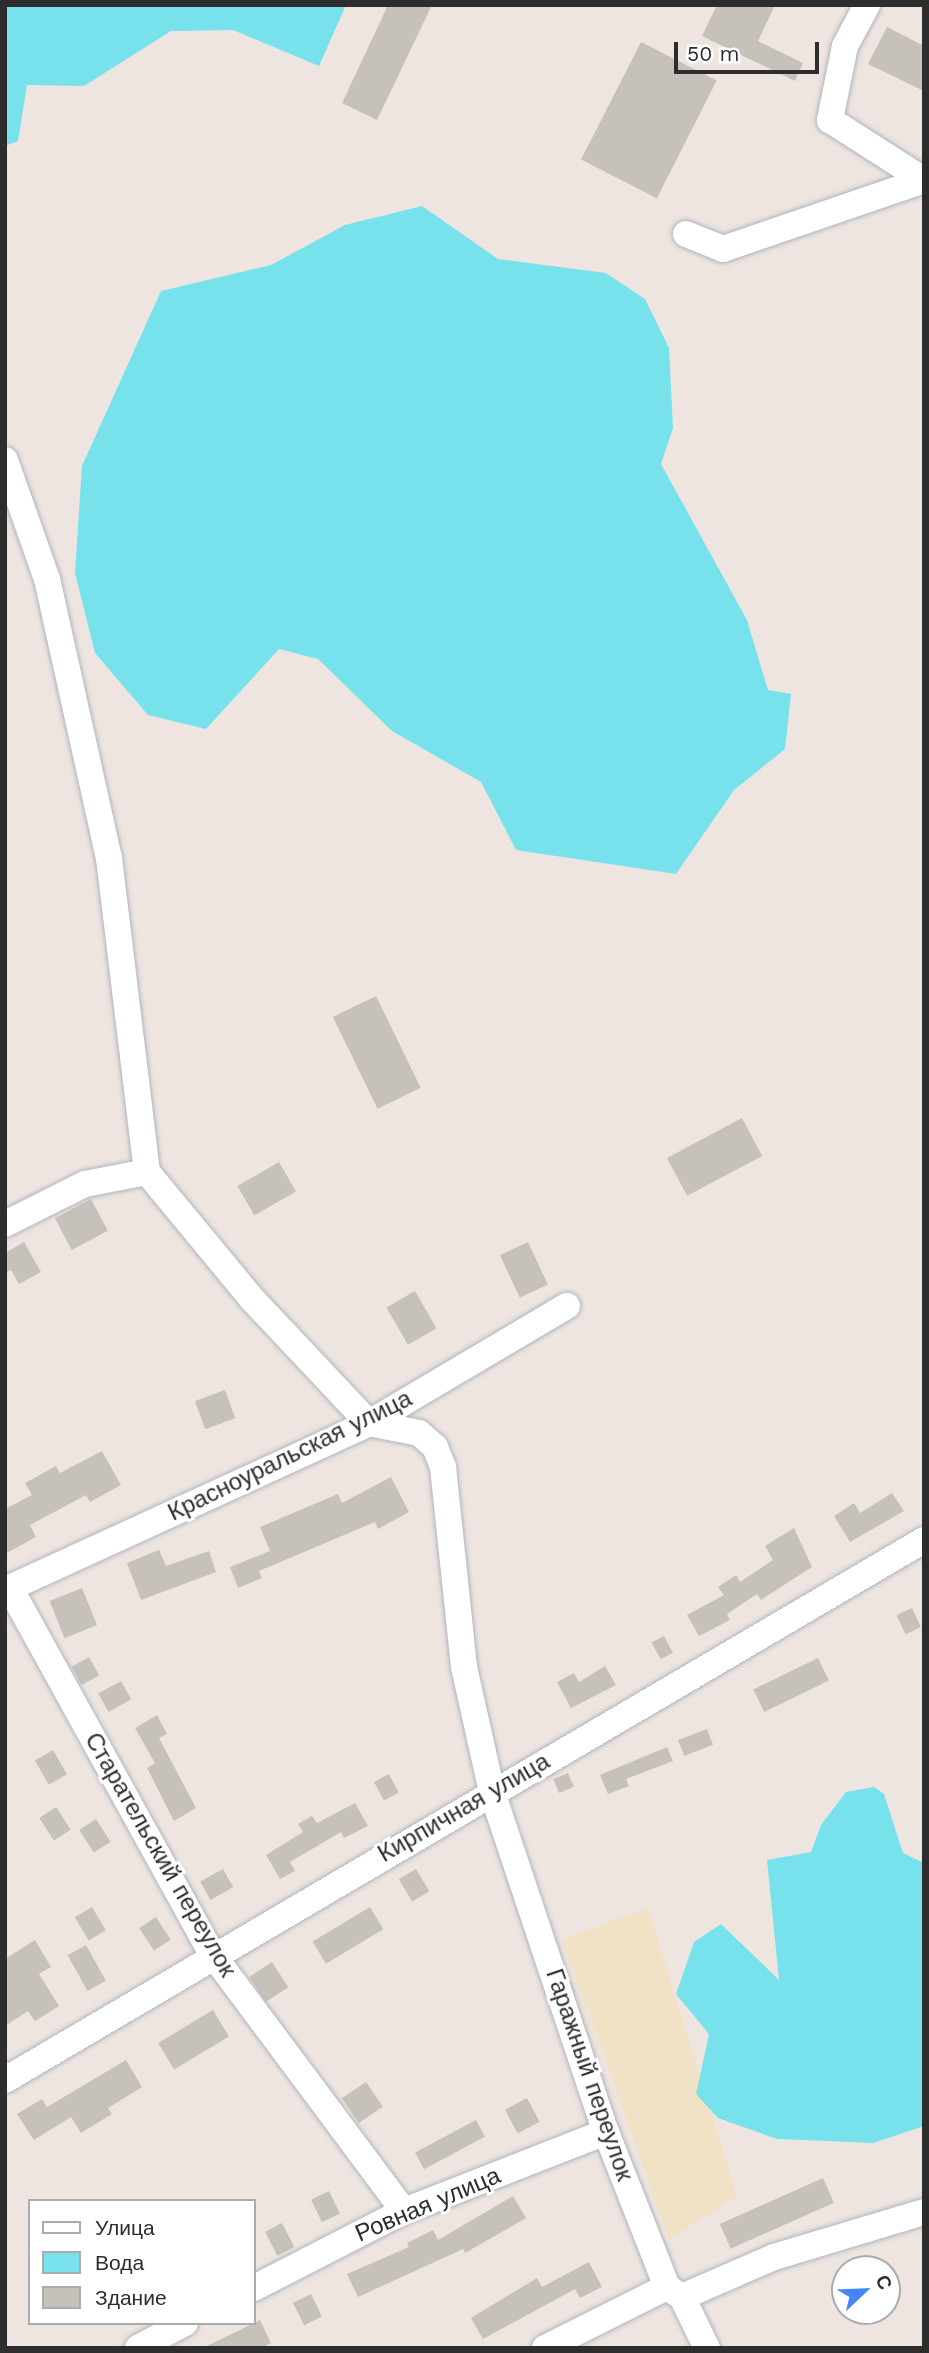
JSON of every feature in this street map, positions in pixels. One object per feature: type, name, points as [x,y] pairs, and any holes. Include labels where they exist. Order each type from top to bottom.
[{"type":"street","points":[[867,5],[845,46],[830,120],[924,180]]},
{"type":"street","points":[[685,234],[723,249],[924,180]]},
{"type":"street","points":[[5,460],[47,579],[109,858],[147,1172],[252,1299],[369,1423]]},
{"type":"street","points":[[5,1224],[85,1184],[147,1172]]},
{"type":"street","name":"Красноуральская улица","points":[[8,1589],[369,1423],[567,1306]]},
{"type":"street","name":"Гаражный переулок","points":[[369,1423],[419,1433],[435,1447],[443,1467],[464,1667],[492,1792],[606,2132],[675,2292],[707,2348]]},
{"type":"street","name":"Кирпичная улица","points":[[5,2080],[213,1955],[924,1540]]},
{"type":"street","name":"Старательский переулок","points":[[8,1589],[213,1955],[404,2211]]},
{"type":"street","name":"Ровная улица","points":[[256,2287],[404,2211],[606,2132]]},
{"type":"street","points":[[545,2348],[675,2292],[774,2257],[924,2212]]},
{"type":"street","points":[[138,2348],[182,2325]]},
{"type":"sand","points":[[648,1908],[737,2196],[669,2240],[562,1939]]},
{"type":"water","points":[[5,5],[346,5],[319,66],[233,30],[171,31],[84,86],[27,85],[18,141],[5,146]]},
{"type":"water","points":[[422,206],[498,259],[606,273],[645,299],[669,348],[673,428],[661,464],[747,620],[768,690],[791,694],[785,749],[734,790],[676,874],[516,850],[481,782],[392,731],[318,659],[279,649],[206,729],[148,715],[95,653],[75,573],[82,466],[161,291],[271,265],[345,225]]},
{"type":"water","points":[[874,1787],[884,1794],[903,1853],[924,1863],[924,2126],[873,2143],[777,2139],[718,2118],[696,2094],[709,2034],[676,1994],[694,1942],[721,1924],[779,1980],[767,1860],[811,1852],[821,1825],[846,1792]]},
{"type":"building","points":[[388,5],[432,5],[377,120],[342,103]]},
{"type":"building","points":[[717,5],[775,5],[758,41],[803,63],[795,81],[702,36]]},
{"type":"building","points":[[887,27],[924,46],[924,91],[868,64]]},
{"type":"building","points":[[641,42],[717,81],[657,198],[581,160]]},
{"type":"building","points":[[376,996],[421,1088],[378,1109],[333,1017]]},
{"type":"building","points":[[742,1118],[762,1156],[687,1196],[667,1158]]},
{"type":"building","points":[[279,1162],[296,1191],[254,1215],[237,1186]]},
{"type":"building","points":[[91,1199],[108,1231],[72,1250],[55,1218]]},
{"type":"building","points":[[24,1242],[41,1272],[19,1284],[11,1270],[5,1273],[5,1253]]},
{"type":"building","points":[[528,1242],[548,1285],[520,1298],[500,1255]]},
{"type":"building","points":[[415,1291],[436,1328],[408,1345],[386,1308]]},
{"type":"building","points":[[225,1390],[235,1418],[205,1429],[195,1401]]},
{"type":"building","points":[[102,1451],[121,1485],[90,1502],[86,1495],[30,1525],[36,1537],[5,1554],[5,1509],[32,1495],[25,1483],[56,1466],[60,1473]]},
{"type":"building","points":[[391,1477],[409,1512],[378,1529],[375,1522],[259,1571],[262,1578],[238,1588],[230,1567],[270,1551],[260,1527],[338,1494],[342,1503]]},
{"type":"building","points":[[892,1493],[904,1511],[850,1542],[834,1516],[854,1503],[860,1513]]},
{"type":"building","points":[[794,1528],[812,1567],[761,1600],[757,1594],[727,1614],[730,1620],[699,1636],[687,1615],[724,1595],[718,1587],[736,1575],[740,1582],[773,1560],[765,1546]]},
{"type":"building","points":[[159,1550],[166,1566],[209,1551],[216,1572],[141,1600],[127,1563]]},
{"type":"building","points":[[82,1588],[97,1625],[65,1638],[50,1601]]},
{"type":"building","points":[[912,1608],[921,1627],[905,1634],[897,1615]]},
{"type":"building","points":[[664,1636],[673,1653],[661,1659],[652,1643]]},
{"type":"building","points":[[89,1657],[99,1675],[82,1685],[72,1667]]},
{"type":"building","points":[[818,1658],[829,1680],[764,1712],[753,1690]]},
{"type":"building","points":[[605,1666],[616,1685],[571,1708],[557,1682],[574,1673],[579,1682]]},
{"type":"building","points":[[121,1681],[131,1699],[108,1712],[98,1694]]},
{"type":"building","points":[[157,1715],[167,1734],[159,1738],[196,1808],[174,1821],[147,1768],[155,1763],[135,1728]]},
{"type":"building","points":[[707,1729],[713,1745],[684,1756],[678,1740]]},
{"type":"building","points":[[667,1747],[673,1761],[626,1779],[629,1786],[608,1794],[600,1775]]},
{"type":"building","points":[[53,1750],[67,1774],[49,1785],[35,1760]]},
{"type":"building","points":[[568,1773],[574,1787],[559,1793],[553,1779]]},
{"type":"building","points":[[389,1774],[399,1793],[384,1801],[374,1782]]},
{"type":"building","points":[[355,1803],[368,1826],[344,1838],[341,1832],[290,1862],[295,1871],[280,1879],[266,1855],[303,1832],[298,1824],[312,1816],[317,1823]]},
{"type":"building","points":[[56,1807],[71,1830],[54,1841],[39,1818]]},
{"type":"building","points":[[96,1819],[111,1842],[94,1853],[79,1830]]},
{"type":"building","points":[[223,1869],[233,1887],[210,1900],[200,1882]]},
{"type":"building","points":[[416,1869],[429,1891],[412,1902],[399,1879]]},
{"type":"building","points":[[92,1907],[106,1930],[89,1940],[75,1917]]},
{"type":"building","points":[[370,1907],[383,1929],[326,1964],[313,1942]]},
{"type":"building","points":[[156,1917],[171,1940],[154,1951],[139,1928]]},
{"type":"building","points":[[35,1940],[51,1967],[39,1974],[59,2006],[35,2021],[28,2011],[5,2026],[5,1959]]},
{"type":"building","points":[[86,1945],[106,1981],[88,1991],[68,1955]]},
{"type":"building","points":[[272,1962],[288,1987],[266,2002],[249,1977]]},
{"type":"building","points":[[213,2010],[229,2037],[174,2070],[158,2043]]},
{"type":"building","points":[[126,2060],[142,2087],[108,2108],[112,2114],[81,2133],[71,2117],[34,2140],[17,2114],[42,2099],[47,2107]]},
{"type":"building","points":[[366,2082],[383,2107],[359,2123],[342,2098]]},
{"type":"building","points":[[527,2098],[540,2122],[518,2134],[505,2110]]},
{"type":"building","points":[[476,2120],[485,2137],[424,2169],[415,2152]]},
{"type":"building","points":[[823,2178],[834,2203],[731,2249],[720,2224]]},
{"type":"building","points":[[329,2191],[340,2213],[322,2222],[311,2200]]},
{"type":"building","points":[[513,2196],[526,2218],[465,2253],[463,2249],[358,2297],[347,2274],[409,2247],[407,2243],[433,2230],[438,2240]]},
{"type":"building","points":[[282,2223],[294,2247],[277,2256],[265,2232]]},
{"type":"building","points":[[589,2262],[602,2287],[580,2298],[575,2289],[483,2339],[471,2318],[537,2278],[542,2287]]},
{"type":"building","points":[[311,2294],[322,2316],[304,2325],[293,2303]]},
{"type":"building","points":[[260,2320],[271,2343],[261,2348],[203,2348],[250,2325],[256,2325]]}]
